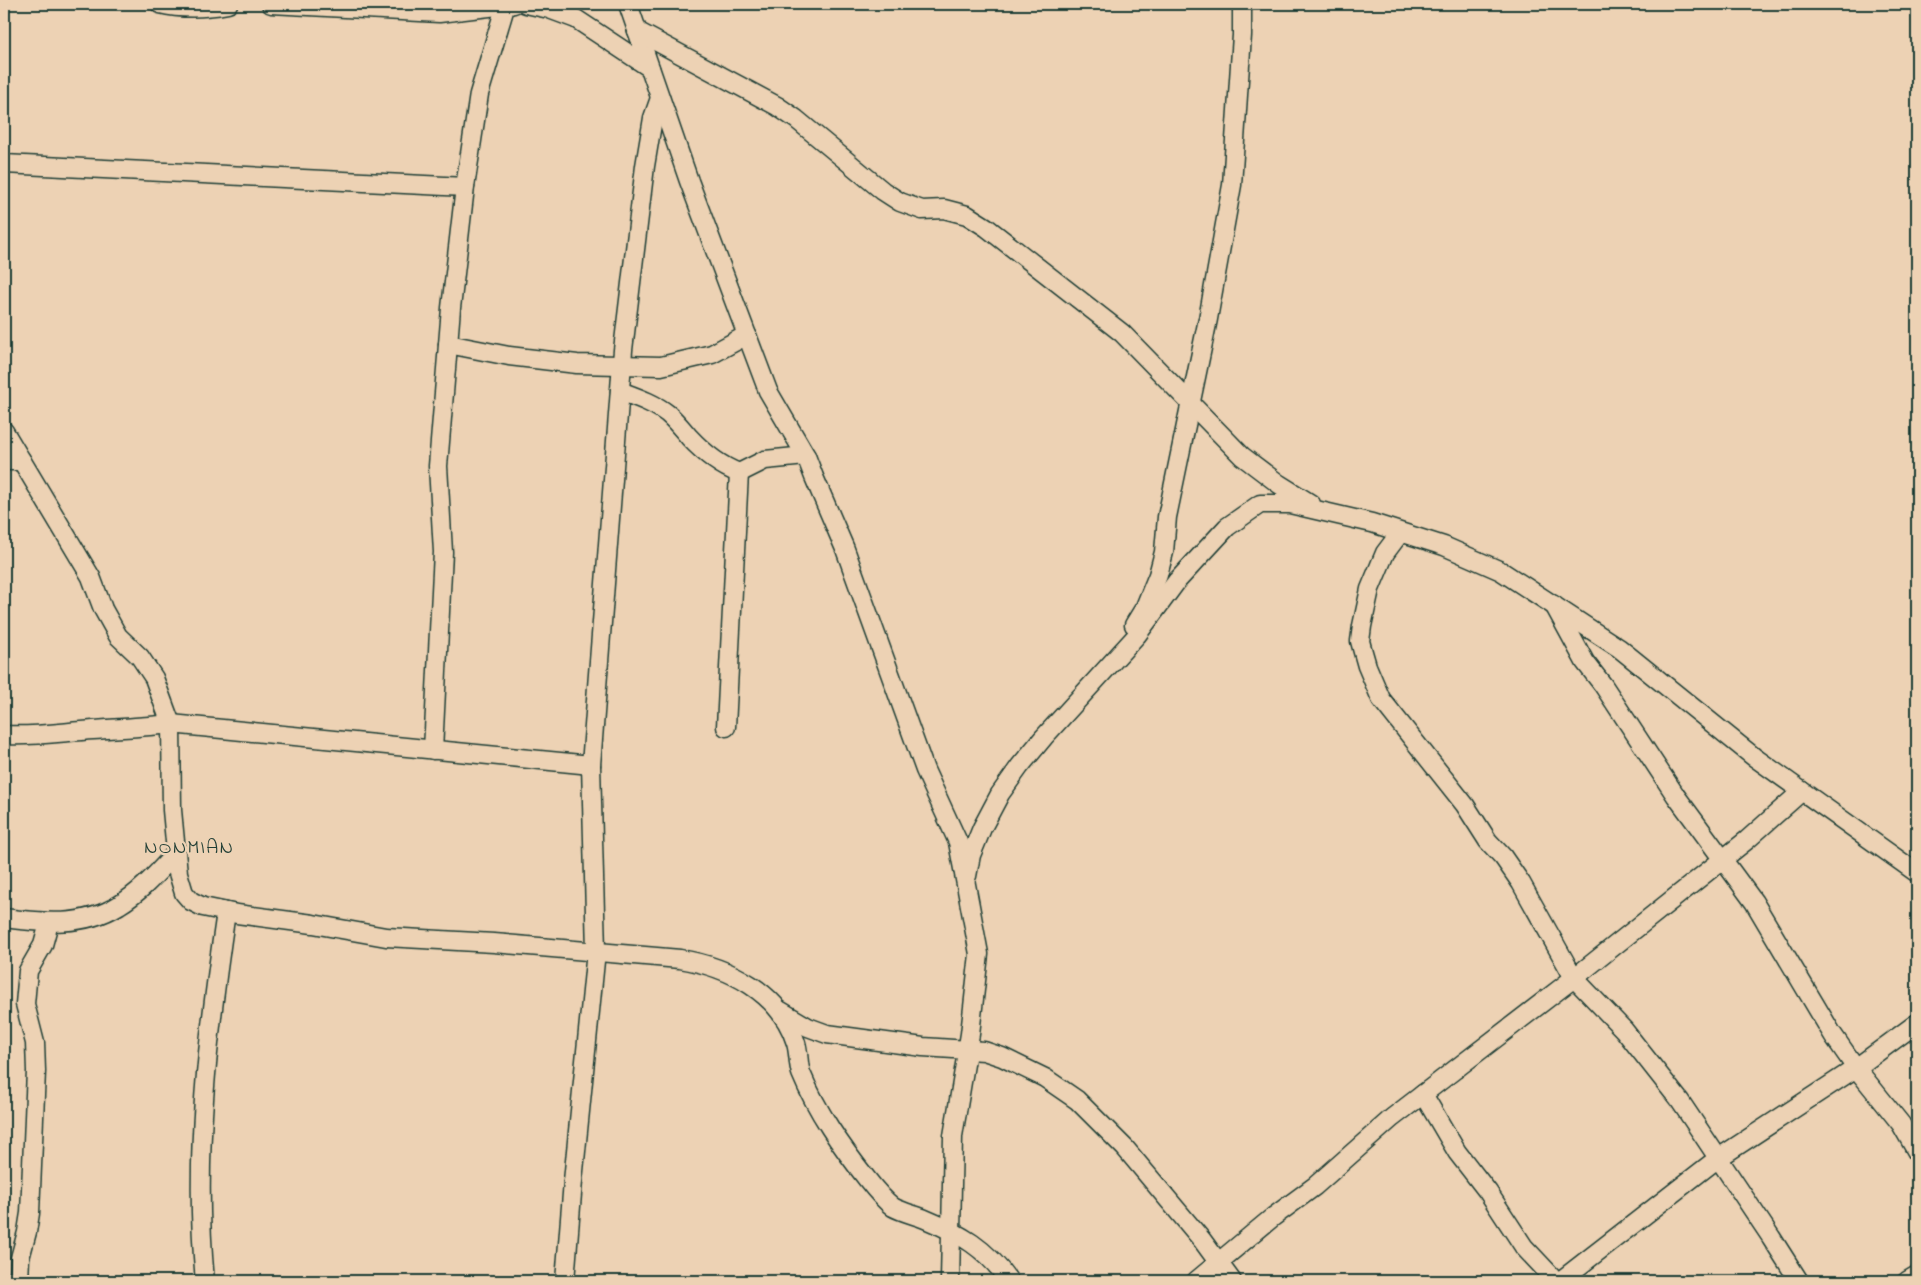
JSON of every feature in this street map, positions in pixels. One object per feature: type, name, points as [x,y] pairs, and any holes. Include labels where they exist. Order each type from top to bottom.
[{"type":"street","points":[[160,4],[169,6],[215,6],[228,4]]},
{"type":"street","points":[[271,4],[439,12],[514,4]]},
{"type":"street","points":[[433,750],[443,552],[438,466],[448,344],[465,187],[479,94],[506,4]]},
{"type":"street","points":[[526,4],[549,8],[576,19],[650,68]]},
{"type":"street","points":[[628,4],[689,182],[768,391],[806,456],[845,549],[925,770],[958,842],[979,954],[968,1049],[954,1136],[950,1281]]},
{"type":"street","points":[[1112,665],[1145,607],[1158,575],[1164,552],[1167,517],[1208,319],[1232,185],[1242,35],[1242,4]]},
{"type":"street","points":[[638,31],[777,106],[796,119],[883,191],[900,202],[922,210],[944,210],[967,215],[986,227],[1122,333],[1242,456],[1279,484],[1322,511]]},
{"type":"street","points":[[565,1281],[596,951],[591,765],[622,366],[647,156],[653,118],[660,98]]},
{"type":"street","points":[[4,164],[465,187]]},
{"type":"street","points":[[448,344],[509,356],[577,364],[661,366],[712,354],[747,335]]},
{"type":"street","points":[[620,391],[640,398],[669,415],[694,443],[727,468],[739,473]]},
{"type":"street","points":[[4,431],[91,577],[103,609],[118,636],[140,658],[154,678],[171,724],[172,810],[178,872],[184,893],[192,901],[203,907],[226,912],[386,937],[596,951],[704,963],[725,970],[754,988],[781,1011],[808,1027],[827,1034],[923,1047],[984,1051],[1002,1056],[1028,1068],[1077,1100],[1125,1148],[1232,1281]]},
{"type":"street","points":[[739,473],[764,460],[806,456]]},
{"type":"street","points":[[4,461],[22,461]]},
{"type":"street","points":[[726,727],[739,473]]},
{"type":"street","points":[[966,884],[971,855],[982,828],[1000,794],[1044,738],[1138,635],[1177,580],[1227,527],[1260,504],[1290,504],[1372,523],[1470,556],[1501,571],[1553,603],[1619,648],[1656,676],[1720,732],[1917,873]]},
{"type":"street","points":[[1400,533],[1385,553],[1367,602],[1360,641],[1367,666],[1381,698],[1465,805],[1488,841],[1521,883],[1574,978],[1624,1030],[1680,1101],[1799,1281]]},
{"type":"street","points":[[1553,603],[1585,662],[1603,685],[1676,796],[1754,902],[1833,1034],[1856,1068],[1901,1124],[1917,1152]]},
{"type":"street","points":[[4,735],[62,734],[171,724],[591,765]]},
{"type":"street","points":[[1196,1281],[1316,1186],[1392,1118],[1574,978],[1722,859],[1802,791]]},
{"type":"street","points":[[4,918],[49,922],[88,918],[119,905],[150,880],[176,853]]},
{"type":"street","points":[[204,1281],[201,1240],[200,1168],[203,1100],[226,912]]},
{"type":"street","points":[[19,1281],[20,1258],[30,1213],[36,1071],[35,1043],[25,1004],[28,971],[43,945],[49,922]]},
{"type":"street","points":[[781,1011],[796,1044],[800,1071],[820,1114],[868,1181],[893,1206],[952,1230],[984,1251],[1009,1281]]},
{"type":"street","points":[[1423,1094],[1457,1152],[1488,1192],[1524,1247],[1558,1281],[1718,1159],[1856,1068],[1917,1023]]},
{"type":"street","points":[[1907,1281],[1917,1275]]},
{"type":"district","name":"NONMIAN","points":[[189,848]]}]
